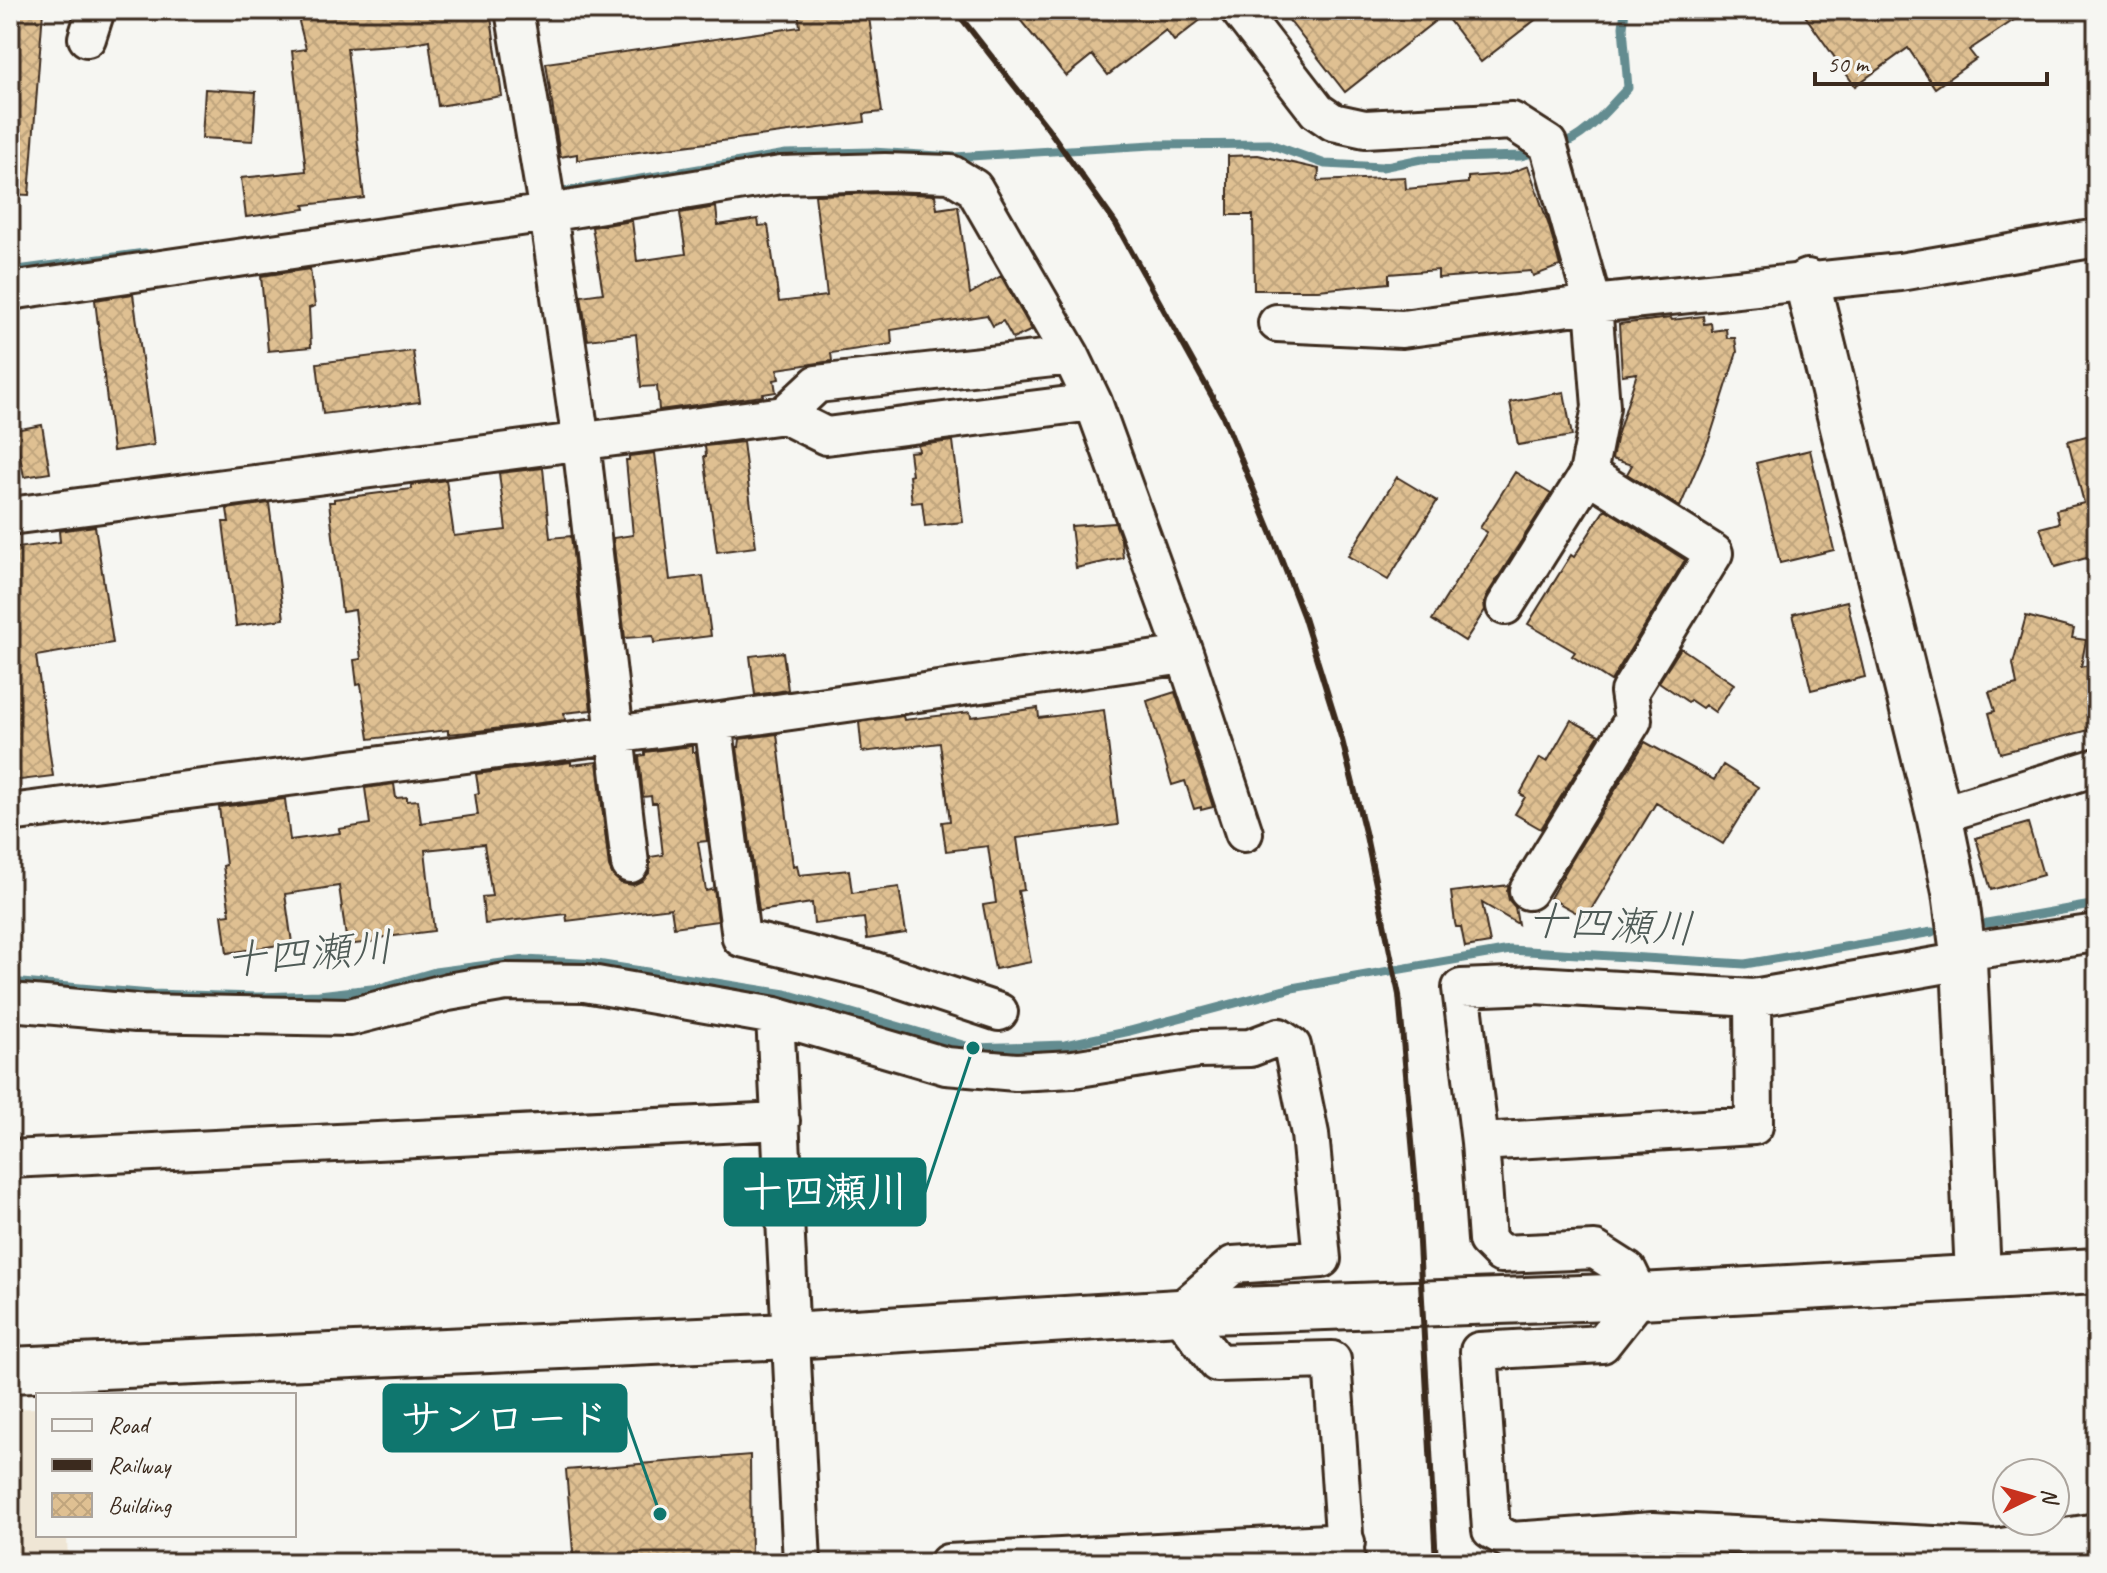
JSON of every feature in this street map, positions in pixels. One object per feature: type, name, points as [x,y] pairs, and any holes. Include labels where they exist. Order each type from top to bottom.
[{"type":"street","points":[[514,10],[548,213],[581,442],[630,864]]},
{"type":"street","points":[[1239,10],[1317,111],[1333,122],[1365,129],[1512,121],[1548,144],[1593,304],[1601,407],[1588,474],[1505,606]]},
{"type":"street","points":[[10,291],[548,213],[781,175],[873,172],[951,174],[974,188],[1071,356],[1093,402],[1185,655],[1244,833]]},
{"type":"street","points":[[1277,323],[1402,329],[1593,304],[1900,272],[2097,238]]},
{"type":"street","points":[[1807,282],[1939,815],[1955,892],[1963,957],[1978,1276]]},
{"type":"street","points":[[784,415],[817,384],[1071,356]]},
{"type":"street","points":[[10,516],[784,415],[826,436],[1093,402]]},
{"type":"street","points":[[1528,891],[1633,720],[1629,692],[1714,553],[1588,474]]},
{"type":"street","points":[[10,813],[713,722],[1185,655]]},
{"type":"street","points":[[713,722],[741,938],[872,970],[999,1012]]},
{"type":"street","points":[[1939,815],[2097,767]]},
{"type":"street","points":[[1640,1296],[1628,1271],[1595,1250],[1501,1254],[1487,1240],[1480,1142],[1461,988],[1535,985],[1753,998],[2097,933]]},
{"type":"street","points":[[10,1002],[136,1013],[350,1017],[448,992],[506,982],[585,983],[775,1016],[946,1066],[1016,1072],[1073,1069],[1198,1049],[1250,1048],[1279,1037],[1292,1046],[1310,1134],[1322,1259],[1233,1265],[1179,1312]]},
{"type":"street","points":[[1480,1142],[1754,1126],[1753,998]]},
{"type":"street","points":[[775,1016],[802,1563]]},
{"type":"street","points":[[10,1159],[781,1121]]},
{"type":"street","points":[[10,1370],[790,1336],[1179,1312],[1640,1296],[2097,1271]]},
{"type":"street","points":[[1640,1296],[1602,1344],[1479,1351],[1491,1530],[1511,1541],[1653,1531],[1995,1548],[2097,1532]]},
{"type":"street","points":[[948,1563],[1346,1553],[1332,1360],[1217,1363],[1179,1312]]},
{"type":"shaded area","points":[[36,1408],[36,1537],[67,1537],[68,1563],[10,1563],[10,1409]]},
{"type":"building","points":[[17,10],[43,10],[29,195],[10,194],[10,42],[13,43]]},
{"type":"building","points":[[296,10],[452,10],[452,14],[490,10],[502,96],[438,106],[429,40],[347,48],[364,198],[304,205],[305,209],[246,217],[241,178],[306,171],[292,51],[306,49]]},
{"type":"building","points":[[798,10],[868,10],[882,112],[864,114],[865,122],[577,160],[577,154],[560,157],[546,63],[800,27]]},
{"type":"building","points":[[1012,10],[1213,10],[1174,41],[1166,30],[1108,75],[1092,55],[1066,76]]},
{"type":"building","points":[[1281,10],[1548,10],[1481,62],[1444,14],[1345,92]]},
{"type":"building","points":[[1801,10],[2029,10],[1969,50],[1976,59],[1935,88],[1908,48],[1855,86]]},
{"type":"building","points":[[205,89],[256,92],[253,141],[202,138]]},
{"type":"building","points":[[1258,155],[1319,169],[1318,181],[1405,177],[1406,189],[1468,183],[1468,177],[1507,174],[1528,166],[1560,266],[1533,276],[1531,271],[1438,278],[1438,270],[1389,274],[1389,283],[1318,290],[1254,290],[1253,215],[1228,215],[1228,156]]},
{"type":"building","points":[[815,195],[935,195],[937,209],[958,206],[970,294],[1001,276],[1032,330],[1013,339],[1003,321],[993,326],[987,315],[891,330],[892,344],[831,353],[832,361],[777,369],[779,379],[774,380],[776,392],[659,410],[657,386],[641,387],[636,334],[588,340],[581,296],[603,293],[592,227],[632,221],[637,261],[686,254],[680,213],[716,207],[718,225],[758,219],[759,226],[768,225],[779,302],[827,296]]},
{"type":"building","points":[[310,269],[315,306],[309,308],[311,347],[268,351],[261,276]]},
{"type":"building","points":[[133,294],[154,445],[113,451],[95,300]]},
{"type":"building","points":[[1703,316],[1704,324],[1711,323],[1712,331],[1726,329],[1727,338],[1735,338],[1737,352],[1710,437],[1680,507],[1627,474],[1632,465],[1612,459],[1637,373],[1622,375],[1619,324]]},
{"type":"building","points":[[413,351],[420,402],[323,414],[317,363]]},
{"type":"building","points":[[1564,392],[1572,436],[1518,445],[1510,402]]},
{"type":"building","points":[[42,425],[50,473],[24,477],[15,430]]},
{"type":"building","points":[[2097,433],[2097,555],[2055,567],[2040,528],[2059,523],[2056,510],[2084,503],[2068,441]]},
{"type":"building","points":[[953,441],[963,522],[925,526],[922,502],[912,503],[909,452],[919,451],[918,445]]},
{"type":"building","points":[[743,442],[756,547],[717,552],[705,446]]},
{"type":"building","points":[[1810,450],[1834,550],[1780,563],[1756,463]]},
{"type":"building","points":[[655,453],[670,580],[703,576],[711,636],[654,643],[653,636],[625,638],[613,538],[633,535],[626,460],[629,456]]},
{"type":"building","points":[[543,468],[550,538],[571,536],[591,710],[564,713],[565,720],[470,732],[448,734],[448,730],[369,739],[361,684],[357,685],[354,660],[361,659],[355,610],[342,612],[329,502],[412,489],[411,485],[446,480],[454,536],[506,530],[499,473]]},
{"type":"building","points":[[1515,472],[1551,494],[1487,595],[1485,610],[1465,641],[1432,620],[1487,532],[1480,528]]},
{"type":"building","points":[[1397,477],[1437,501],[1388,580],[1348,556]]},
{"type":"building","points":[[269,503],[284,619],[236,626],[223,522],[229,522],[227,509]]},
{"type":"building","points":[[1605,509],[1685,560],[1611,681],[1572,656],[1575,652],[1528,624],[1571,555],[1574,557]]},
{"type":"building","points":[[1115,523],[1123,558],[1076,568],[1071,526]]},
{"type":"building","points":[[95,526],[113,643],[36,656],[53,776],[13,781],[10,752],[10,549],[60,542],[59,531]]},
{"type":"building","points":[[1847,601],[1865,677],[1811,690],[1793,614]]},
{"type":"building","points":[[2026,616],[2074,629],[2072,638],[2086,640],[2081,667],[2097,663],[2097,728],[2000,753],[1989,713],[1995,711],[1989,692],[2017,685],[2013,664]]},
{"type":"building","points":[[1681,648],[1734,684],[1715,712],[1705,705],[1702,708],[1690,700],[1688,702],[1659,682]]},
{"type":"building","points":[[783,652],[788,690],[755,695],[750,656]]},
{"type":"building","points":[[1175,692],[1213,807],[1194,809],[1185,781],[1172,785],[1147,701]]},
{"type":"building","points":[[1038,708],[1039,718],[1104,710],[1118,825],[1017,838],[1024,890],[1018,891],[1031,962],[995,969],[983,905],[996,903],[988,846],[946,851],[942,822],[950,821],[940,743],[862,752],[859,722],[970,712],[971,717]]},
{"type":"building","points":[[1571,720],[1599,735],[1541,829],[1515,814],[1525,797],[1520,794],[1540,758],[1547,762]]},
{"type":"building","points":[[777,734],[793,866],[797,865],[799,875],[849,870],[852,893],[899,887],[906,933],[867,939],[864,918],[814,924],[812,903],[759,911],[737,747],[740,739]]},
{"type":"building","points":[[1645,742],[1714,780],[1723,765],[1758,787],[1723,844],[1656,803],[1586,918],[1550,898]]},
{"type":"building","points":[[692,746],[692,752],[696,752],[707,841],[698,842],[706,891],[714,889],[718,921],[674,927],[671,908],[567,921],[566,914],[485,924],[482,897],[492,896],[484,844],[425,850],[434,931],[347,945],[339,886],[285,894],[292,943],[227,953],[222,915],[230,914],[219,807],[285,799],[290,840],[340,833],[339,829],[370,824],[365,788],[394,784],[396,798],[418,800],[421,823],[478,815],[476,774],[571,762],[571,765],[597,762],[609,867],[621,883],[633,885],[649,873],[650,857],[663,855],[657,803],[652,803],[651,796],[643,797],[639,756],[645,755],[645,752]]},
{"type":"building","points":[[2028,823],[2043,875],[1991,890],[1976,838]]},
{"type":"building","points":[[1509,885],[1509,900],[1515,907],[1518,924],[1482,903],[1490,943],[1465,947],[1461,927],[1456,927],[1451,892]]},
{"type":"building","points":[[750,1455],[751,1558],[692,1563],[574,1563],[566,1470]]},
{"type":"waterway","points":[[1558,146],[1587,129],[1628,88],[1623,27],[1625,10]]},
{"type":"waterway","points":[[552,194],[786,154],[872,152],[955,157],[1152,145],[1270,144],[1325,164],[1382,167],[1421,159],[1521,156],[1540,151]]},
{"type":"waterway","points":[[10,271],[145,253]]},
{"type":"waterway","name":"十四瀬川","points":[[1987,923],[2097,904]]},
{"type":"waterway","name":"十四瀬川","points":[[10,982],[151,994],[258,997],[319,995],[380,988],[435,972],[525,960],[597,964],[786,994],[973,1048],[1065,1045],[1292,988],[1510,950],[1745,964],[1932,932]]},
{"type":"railway","points":[[955,10],[1047,127],[1116,224],[1223,416],[1304,618],[1342,740],[1366,836],[1399,995],[1416,1187],[1436,1563]]},
{"type":"place","name":"十四瀬川","points":[[973,1048]]},
{"type":"place","name":"サンロード","points":[[660,1514]]}]
